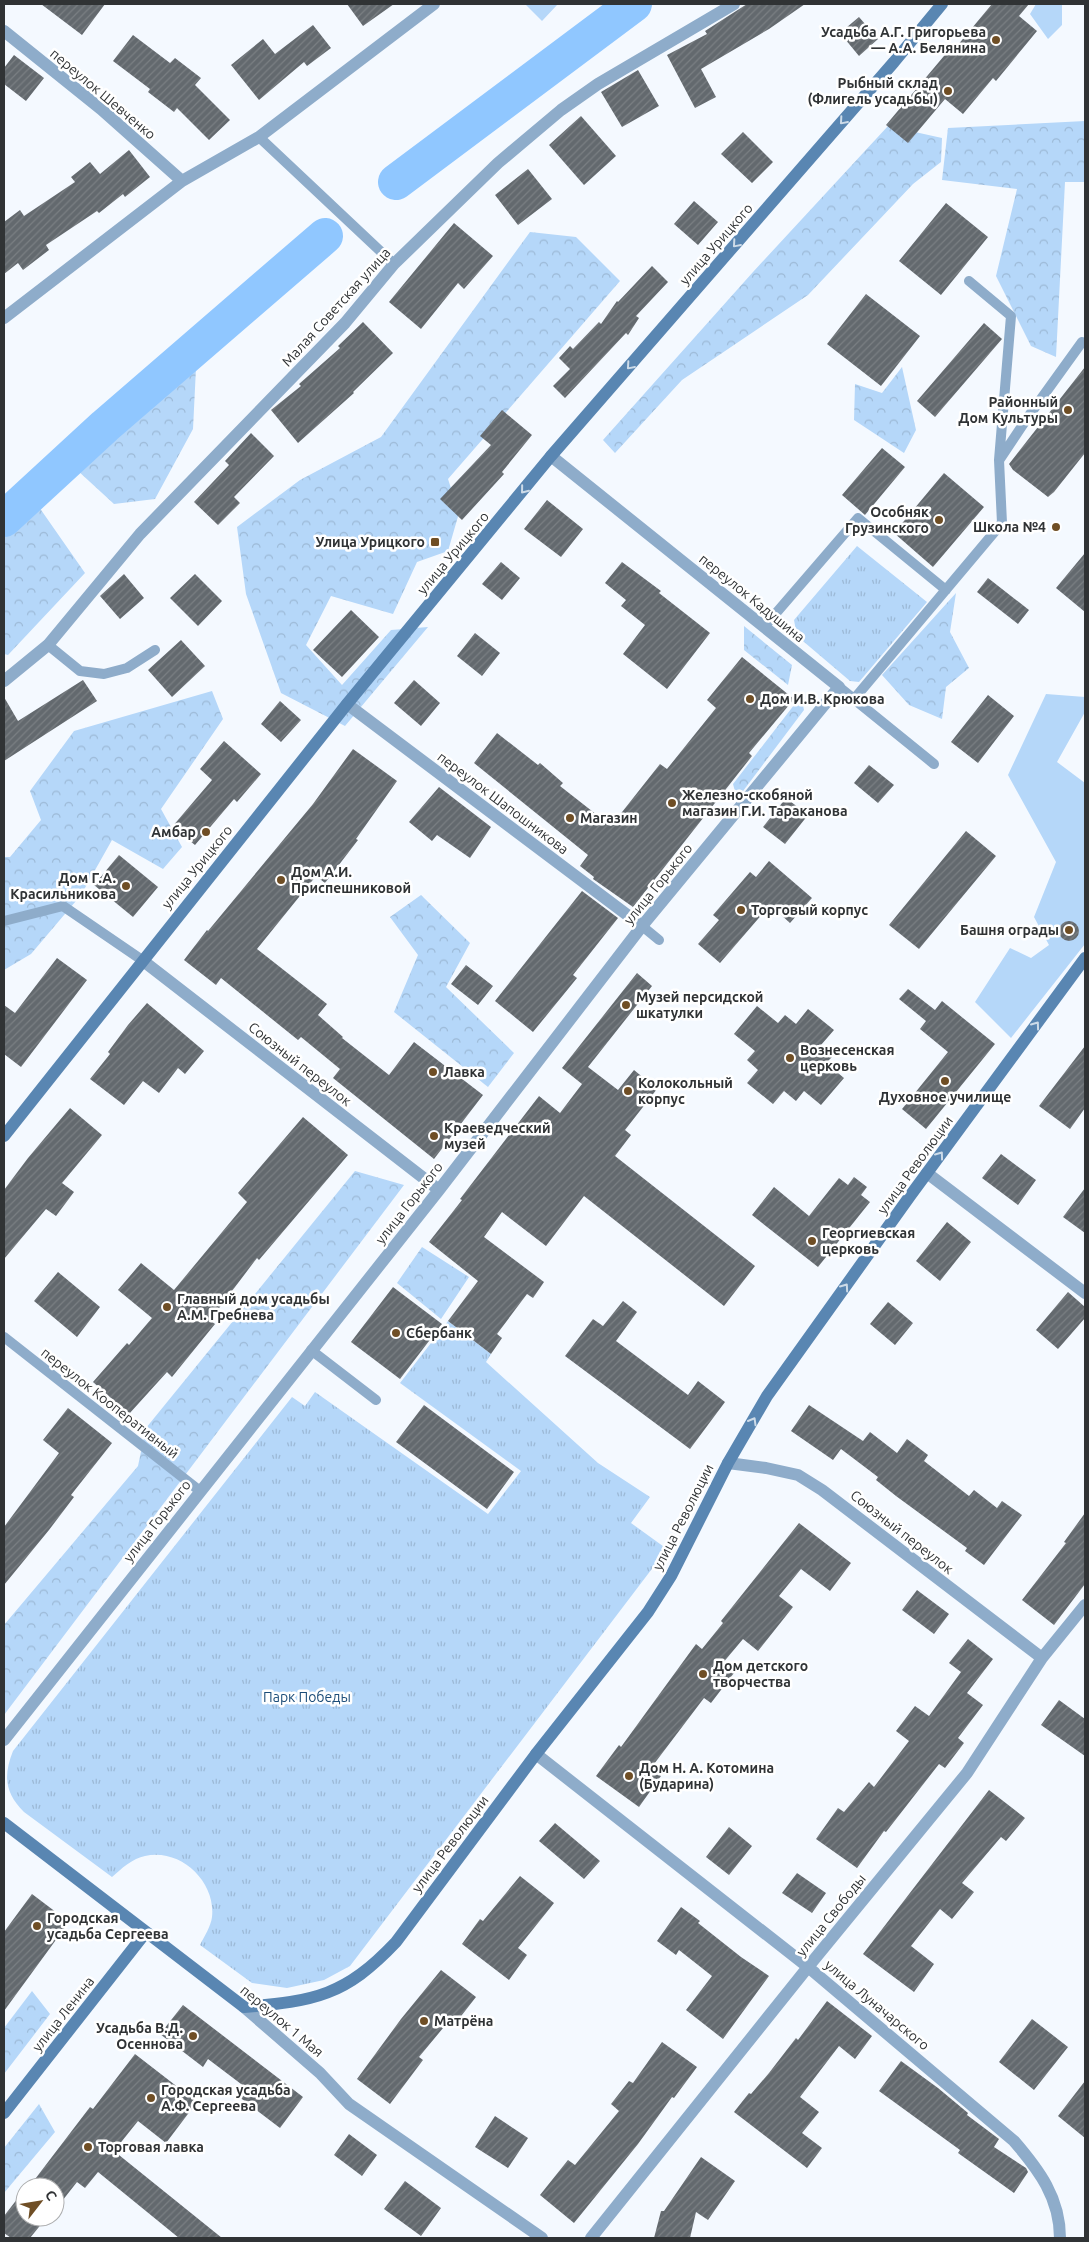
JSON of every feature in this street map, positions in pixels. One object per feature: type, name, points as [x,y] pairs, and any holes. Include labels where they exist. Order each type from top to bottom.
[{"type":"main road","name":"улица Урицкого","points":[[4,1136],[347,704],[551,456],[888,70],[942,4]]},
{"type":"main road","name":"улица Революции","points":[[244,2007],[315,1998],[350,1983],[374,1966],[396,1942],[536,1754],[648,1612],[671,1576],[728,1463],[767,1396],[927,1173],[1085,958]]},
{"type":"main road","name":"переулок 1 Мая","points":[[4,1823],[244,2007]]},
{"type":"main road","name":"улица Ленина","points":[[4,2113],[146,1932]]},
{"type":"street","points":[[4,318],[182,181],[259,138],[434,4]]},
{"type":"street","name":"Малая Советская улица","points":[[4,681],[48,645],[140,534],[345,322],[394,264],[498,163],[561,110],[598,84],[734,4]]},
{"type":"street","name":"переулок Шевченко","points":[[4,31],[101,109],[182,181]]},
{"type":"street","name":"переулок Кадушина","points":[[551,456],[839,686]]},
{"type":"street","name":"улица Горького","points":[[4,1740],[439,1190],[642,926],[839,686]]},
{"type":"street","name":"переулок Шапошникова","points":[[347,704],[642,926]]},
{"type":"street","name":"Союзный переулок","points":[[142,960],[439,1190]]},
{"type":"street","points":[[927,1173],[1085,1293]]},
{"type":"street","name":"Союзный переулок","points":[[728,1463],[798,1475],[822,1490],[1042,1658]]},
{"type":"street","name":"улица Свободы","points":[[591,2238],[808,1967],[967,1773],[1042,1658],[1085,1605]]},
{"type":"street","name":"улица Луначарского","points":[[536,1754],[808,1967],[1014,2141],[1039,2170],[1054,2200],[1060,2238]]},
{"type":"street","name":"переулок 1 Мая","points":[[244,2007],[320,2073],[350,2104],[542,2238]]},
{"type":"lane","points":[[259,138],[394,264]]},
{"type":"lane","points":[[854,699],[1002,523],[999,460],[1011,316],[969,280]]},
{"type":"lane","points":[[999,460],[1082,342]]},
{"type":"lane","points":[[764,626],[858,518],[946,590]]},
{"type":"lane","points":[[48,645],[80,671],[104,674],[128,668],[155,650]]},
{"type":"lane","name":"переулок Кадушина","points":[[839,686],[934,764]]},
{"type":"lane","points":[[4,921],[63,906],[142,960]]},
{"type":"lane","points":[[642,926],[659,940]]},
{"type":"lane","name":"переулок Кооперативный","points":[[4,1337],[200,1491]]},
{"type":"lane","points":[[311,1350],[376,1400]]},
{"type":"green space","points":[[525,4],[558,4],[542,21]]},
{"type":"green space","points":[[1036,4],[1062,4],[1062,25],[1048,39],[1030,14]]},
{"type":"green space","points":[[1085,121],[1085,182],[1065,182],[1056,357],[1031,346],[996,276],[1017,189],[942,180],[948,128]]},
{"type":"green space","points":[[888,126],[942,138],[941,162],[913,184],[808,295],[682,380],[615,453],[603,440],[753,272]]},
{"type":"green space","points":[[530,232],[576,237],[620,281],[448,479],[459,513],[448,551],[417,562],[393,614],[331,596],[306,645],[342,685],[391,630],[428,627],[345,726],[281,693],[246,594],[237,527],[300,480],[381,437]]},
{"type":"green space","points":[[902,367],[916,430],[904,453],[854,420],[855,384],[882,393]]},
{"type":"green space","points":[[196,368],[193,429],[155,499],[114,504],[77,470]]},
{"type":"green space","points":[[39,507],[85,573],[8,655],[4,654],[4,537]]},
{"type":"green space","points":[[857,546],[927,602],[859,682],[850,681],[797,636],[794,620]]},
{"type":"green space","points":[[956,593],[950,632],[969,668],[946,687],[942,719],[909,705],[882,675]]},
{"type":"green space","points":[[744,626],[792,665],[788,685],[744,650]]},
{"type":"green space","points":[[212,691],[223,719],[161,809],[182,847],[163,869],[112,840],[81,895],[31,954],[4,970],[4,857],[10,857],[41,820],[30,791],[74,731]]},
{"type":"green space","points":[[1046,694],[1085,697],[1085,712],[1057,762],[1085,783],[1085,944],[1011,1038],[975,1002],[1010,948],[1031,958],[1049,945],[1034,917],[1056,862],[1008,775]]},
{"type":"green space","points":[[801,696],[804,710],[737,799],[733,784]]},
{"type":"green space","points":[[421,895],[470,943],[446,987],[514,1053],[488,1087],[394,1012],[418,955],[390,917]]},
{"type":"green space","points":[[355,1171],[404,1185],[4,1715],[4,1625],[138,1466],[146,1428]]},
{"type":"green space","points":[[422,1247],[469,1277],[441,1319],[397,1283]]},
{"type":"green space","name":"Парк Победы","points":[[448,1321],[491,1354],[486,1362],[598,1463],[650,1497],[631,1523],[667,1549],[350,1966],[324,1980],[287,1988],[252,1983],[200,1945],[212,1917],[212,1904],[202,1880],[193,1870],[183,1862],[171,1857],[145,1856],[127,1864],[112,1877],[24,1812],[13,1798],[8,1784],[7,1776],[10,1760],[13,1751],[292,1397],[305,1406],[315,1392],[488,1514],[521,1471],[400,1383]]},
{"type":"green space","points":[[32,1991],[50,2014],[4,2074],[4,2028]]},
{"type":"green space","points":[[39,2104],[55,2132],[17,2177],[15,2177],[15,2180],[4,2193],[4,2148]]},
{"type":"building","points":[[41,4],[105,4],[82,35]]},
{"type":"building","points":[[347,4],[394,4],[363,26]]},
{"type":"building","points":[[747,4],[805,4],[769,29],[701,69],[716,97],[695,108],[667,55],[707,34],[705,31]]},
{"type":"building","points":[[992,4],[1029,4],[1019,16],[1037,31],[996,81],[993,78],[963,114],[945,99],[908,143],[886,125],[949,50],[952,52]]},
{"type":"building","points":[[859,17],[878,39],[859,56],[840,33]]},
{"type":"building","points":[[313,25],[331,48],[307,66],[304,62],[259,100],[231,65],[263,39],[275,54]]},
{"type":"building","points":[[133,35],[170,63],[175,58],[201,78],[195,85],[230,120],[209,140],[177,108],[174,112],[148,92],[150,89],[113,61]]},
{"type":"building","points":[[14,55],[44,78],[26,101],[4,84],[4,68]]},
{"type":"building","points":[[638,70],[659,106],[622,127],[601,92]]},
{"type":"building","points":[[581,116],[616,156],[584,185],[549,145]]},
{"type":"building","points":[[743,132],[773,162],[752,183],[721,154]]},
{"type":"building","points":[[129,150],[150,177],[125,197],[123,194],[99,213],[97,211],[46,245],[49,250],[23,270],[18,263],[4,274],[4,222],[20,210],[24,216],[75,182],[71,177],[90,162],[100,174]]},
{"type":"building","points":[[528,169],[552,199],[518,225],[495,195]]},
{"type":"building","points":[[694,201],[718,222],[698,245],[674,224]]},
{"type":"building","points":[[946,203],[988,237],[941,295],[899,261]]},
{"type":"building","points":[[454,223],[493,256],[464,289],[458,283],[421,329],[389,302]]},
{"type":"building","points":[[652,266],[668,282],[636,316],[639,318],[628,335],[626,333],[565,398],[553,386],[570,369],[559,358],[570,346],[573,349],[599,322],[601,324],[617,301]]},
{"type":"building","points":[[866,294],[920,336],[881,386],[827,344]]},
{"type":"building","points":[[363,322],[393,353],[354,393],[298,443],[271,410],[301,386],[299,384],[340,348],[338,346]]},
{"type":"building","points":[[984,323],[1002,339],[935,417],[917,401]]},
{"type":"building","name":"Районный Дом Культуры","points":[[1085,367],[1085,453],[1048,497],[1013,470],[1009,464]]},
{"type":"building","points":[[502,410],[532,435],[502,472],[504,474],[462,520],[440,499],[491,445],[480,436]]},
{"type":"building","points":[[251,433],[274,456],[234,497],[240,503],[218,525],[194,502],[229,465],[225,461]]},
{"type":"building","points":[[882,448],[905,467],[865,515],[842,495]]},
{"type":"building","name":"Особняк Грузинского","points":[[944,473],[984,507],[933,567],[894,533]]},
{"type":"building","points":[[547,500],[583,529],[561,557],[524,529]]},
{"type":"building","points":[[1085,553],[1085,612],[1056,588]]},
{"type":"building","points":[[501,562],[520,578],[502,600],[482,584]]},
{"type":"building","points":[[622,562],[661,591],[659,593],[710,633],[667,689],[623,654],[645,625],[621,606],[626,600],[605,583]]},
{"type":"building","points":[[124,574],[144,598],[120,619],[100,596]]},
{"type":"building","points":[[195,574],[222,601],[198,626],[170,598]]},
{"type":"building","points":[[988,578],[1029,610],[1018,624],[977,592]]},
{"type":"building","points":[[351,610],[379,637],[342,677],[313,650]]},
{"type":"building","points":[[475,633],[500,653],[482,676],[457,656]]},
{"type":"building","points":[[181,640],[205,666],[172,697],[148,670]]},
{"type":"building","points":[[742,657],[794,699],[749,753],[752,756],[633,907],[593,879],[594,877],[580,866],[588,855],[474,763],[497,733],[538,765],[540,763],[563,783],[560,786],[611,826],[660,764],[667,769],[716,708],[707,700]]},
{"type":"building","points":[[83,680],[97,701],[4,761],[4,697],[18,721]]},
{"type":"building","points":[[414,680],[440,703],[421,726],[394,703]]},
{"type":"building","points":[[988,695],[1014,716],[978,763],[951,742]]},
{"type":"building","points":[[280,701],[301,720],[281,742],[261,724]]},
{"type":"building","points":[[224,741],[261,774],[237,802],[234,799],[195,845],[172,827],[212,780],[200,769]]},
{"type":"building","points":[[353,749],[397,781],[356,839],[358,840],[325,883],[316,876],[257,949],[327,1004],[318,1015],[342,1038],[389,1075],[414,1042],[483,1095],[434,1159],[333,1078],[340,1069],[301,1037],[298,1040],[221,978],[216,985],[184,960],[313,804]]},
{"type":"building","points":[[869,765],[894,785],[878,803],[854,783]]},
{"type":"building","points":[[439,787],[491,827],[470,858],[437,835],[432,841],[409,822]]},
{"type":"building","points":[[786,798],[808,815],[785,844],[763,827]]},
{"type":"building","points":[[966,831],[996,856],[919,949],[889,925]]},
{"type":"building","name":"Дом Г.А. Красильникова","points":[[119,855],[158,887],[133,917],[94,885]]},
{"type":"building","name":"Торговый корпус","points":[[769,861],[812,898],[790,923],[770,905],[720,963],[698,944],[719,920],[713,915],[750,872],[756,877]]},
{"type":"building","points":[[582,891],[618,918],[573,975],[577,978],[533,1032],[495,1001]]},
{"type":"building","name":"Башня ограды","points":[[1065,921],[1073,921],[1079,927],[1079,935],[1073,941],[1065,941],[1059,935],[1059,927]]},
{"type":"building","points":[[57,958],[87,980],[21,1067],[4,1054],[4,1005],[15,1013]]},
{"type":"building","points":[[466,965],[493,986],[478,1005],[451,984]]},
{"type":"building","points":[[637,973],[652,986],[588,1067],[618,1090],[634,1070],[657,1089],[625,1130],[631,1135],[615,1156],[755,1266],[724,1306],[584,1196],[546,1246],[502,1212],[484,1237],[544,1282],[533,1298],[527,1294],[497,1334],[502,1338],[491,1354],[448,1321],[478,1281],[429,1242],[539,1096],[560,1113],[582,1084],[562,1068]]},
{"type":"building","name":"Духовное училище","points":[[908,989],[935,1010],[942,1001],[995,1044],[926,1129],[902,1109],[948,1052],[920,1029],[926,1021],[899,999]]},
{"type":"building","points":[[147,1003],[204,1051],[185,1074],[178,1068],[159,1093],[143,1081],[124,1105],[90,1079],[110,1054],[108,1052],[128,1025]]},
{"type":"building","name":"Вознесенская церковь","points":[[757,1006],[778,1023],[785,1015],[796,1024],[808,1009],[834,1030],[821,1045],[834,1055],[826,1063],[844,1078],[821,1105],[804,1091],[796,1101],[784,1091],[773,1104],[747,1083],[758,1070],[747,1060],[755,1051],[734,1034]]},
{"type":"building","points":[[1085,1046],[1085,1108],[1070,1129],[1039,1106]]},
{"type":"building","points":[[70,1108],[102,1135],[62,1183],[74,1192],[56,1216],[46,1209],[4,1259],[4,1190]]},
{"type":"building","points":[[303,1117],[348,1155],[259,1260],[257,1258],[210,1320],[215,1324],[172,1377],[167,1372],[129,1414],[93,1382],[152,1318],[118,1290],[141,1263],[174,1290],[247,1202],[238,1193]]},
{"type":"building","points":[[1001,1154],[1036,1180],[1018,1205],[982,1178]]},
{"type":"building","name":"Георгиевская церковь","points":[[854,1177],[867,1187],[861,1195],[870,1202],[818,1267],[752,1215],[774,1187],[809,1216],[839,1178],[848,1185]]},
{"type":"building","points":[[1085,1188],[1085,1233],[1063,1217]]},
{"type":"building","points":[[947,1222],[971,1242],[940,1281],[916,1261]]},
{"type":"building","points":[[58,1272],[100,1307],[77,1337],[34,1301]]},
{"type":"building","name":"Сбербанк","points":[[393,1287],[442,1324],[400,1379],[351,1342]]},
{"type":"building","points":[[1068,1292],[1085,1307],[1085,1318],[1058,1349],[1036,1330]]},
{"type":"building","points":[[623,1301],[637,1312],[616,1341],[688,1395],[698,1381],[725,1402],[690,1449],[565,1356],[593,1319],[603,1326]]},
{"type":"building","points":[[888,1302],[913,1323],[895,1345],[870,1324]]},
{"type":"building","points":[[424,1405],[514,1472],[487,1509],[396,1442]]},
{"type":"building","points":[[809,1405],[863,1441],[870,1432],[897,1453],[907,1439],[928,1455],[924,1461],[969,1496],[974,1490],[997,1508],[1002,1501],[1022,1515],[984,1565],[965,1551],[967,1548],[896,1496],[876,1480],[878,1477],[841,1449],[833,1460],[791,1431]]},
{"type":"building","points":[[68,1408],[112,1443],[71,1495],[74,1497],[49,1530],[4,1585],[4,1527],[59,1453],[43,1440]]},
{"type":"building","points":[[1085,1513],[1085,1584],[1054,1625],[1022,1600],[1066,1543],[1064,1542]]},
{"type":"building","points":[[799,1523],[851,1563],[830,1591],[801,1569],[779,1596],[793,1607],[758,1651],[743,1639],[722,1664],[734,1673],[711,1703],[704,1698],[651,1768],[661,1776],[639,1807],[596,1776],[619,1745],[621,1747],[696,1644],[702,1649],[723,1623],[721,1621]]},
{"type":"building","points":[[917,1590],[949,1614],[934,1634],[902,1610]]},
{"type":"building","points":[[968,1639],[993,1659],[967,1693],[983,1705],[958,1738],[964,1743],[945,1768],[939,1764],[886,1832],[884,1831],[857,1868],[816,1839],[838,1808],[844,1812],[869,1782],[874,1787],[909,1741],[896,1731],[915,1706],[929,1716],[961,1672],[949,1663]]},
{"type":"building","points":[[1059,1700],[1085,1719],[1085,1756],[1041,1725]]},
{"type":"building","points":[[989,1790],[1025,1818],[1006,1841],[1001,1837],[962,1883],[974,1892],[952,1919],[940,1909],[911,1946],[934,1964],[914,1992],[863,1954]]},
{"type":"building","points":[[555,1823],[600,1861],[584,1879],[539,1841]]},
{"type":"building","points":[[729,1827],[752,1846],[729,1875],[706,1857]]},
{"type":"building","points":[[797,1873],[826,1893],[812,1913],[782,1893]]},
{"type":"building","points":[[520,1876],[554,1903],[518,1948],[527,1955],[509,1980],[462,1944],[480,1919],[483,1921]]},
{"type":"building","points":[[32,1894],[69,1922],[4,2011],[4,1932]]},
{"type":"building","points":[[681,1907],[741,1957],[769,1976],[723,2039],[686,2010],[712,1976],[679,1950],[676,1955],[657,1941]]},
{"type":"building","points":[[441,1970],[476,1997],[458,2020],[453,2016],[419,2057],[423,2060],[390,2104],[357,2079],[401,2019]]},
{"type":"building","points":[[827,2001],[872,2036],[855,2059],[839,2046],[800,2097],[819,2112],[802,2133],[822,2148],[807,2168],[734,2112],[749,2093],[751,2094],[769,2073],[796,2038],[798,2040]]},
{"type":"building","points":[[183,2005],[303,2097],[280,2128],[238,2096],[245,2087],[208,2059],[203,2067],[160,2034]]},
{"type":"building","points":[[1032,2019],[1068,2047],[1034,2090],[999,2062]]},
{"type":"building","points":[[662,2042],[697,2067],[574,2223],[540,2195],[568,2160],[575,2165],[619,2111],[611,2104],[629,2081],[633,2083]]},
{"type":"building","points":[[135,2054],[197,2102],[166,2143],[138,2121],[114,2151],[222,2238],[179,2238],[98,2172],[85,2188],[77,2182],[65,2197],[65,2177],[37,2177],[90,2107],[93,2109]]},
{"type":"building","points":[[901,2061],[938,2088],[968,2113],[967,2115],[999,2139],[994,2147],[1026,2168],[1028,2172],[1014,2193],[958,2153],[960,2150],[879,2091]]},
{"type":"building","points":[[1085,2081],[1085,2138],[1058,2116]]},
{"type":"building","points":[[495,2116],[528,2138],[508,2168],[475,2147]]},
{"type":"building","points":[[349,2134],[377,2155],[362,2176],[334,2155]]},
{"type":"building","points":[[701,2157],[735,2181],[708,2220],[696,2212],[690,2238],[654,2238],[661,2211],[664,2211]]},
{"type":"building","points":[[405,2181],[441,2208],[421,2236],[384,2209]]},
{"type":"building","points":[[15,2202],[15,2227],[39,2227],[30,2238],[11,2238],[4,2233],[4,2216]]},
{"type":"waterway","points":[[396,182],[634,4]]},
{"type":"waterway","points":[[4,519],[105,426],[325,236]]},
{"type":"place","name":"Усадьба А.Г. Григорьева — А.А. Белянина","points":[[996,40]]},
{"type":"place","name":"Рыбный склад (Флигель усадьбы)","points":[[948,91]]},
{"type":"place","name":"Районный Дом Культуры","points":[[1068,410]]},
{"type":"place","name":"Особняк Грузинского","points":[[939,520]]},
{"type":"place","name":"Школа №4","points":[[1056,527]]},
{"type":"place","name":"Улица Урицкого","points":[[435,542]]},
{"type":"place","name":"Дом И.В. Крюкова","points":[[750,699]]},
{"type":"place","name":"Железно-скобяной магазин Г.И. Тараканова","points":[[672,803]]},
{"type":"place","name":"Магазин","points":[[570,818]]},
{"type":"place","name":"Амбар","points":[[206,832]]},
{"type":"place","name":"Дом А.И. Приспешниковой","points":[[281,880]]},
{"type":"place","name":"Дом Г.А. Красильникова","points":[[126,886]]},
{"type":"place","name":"Торговый корпус","points":[[741,910]]},
{"type":"place","name":"Башня ограды","points":[[1069,930]]},
{"type":"place","name":"Музей персидской шкатулки","points":[[626,1005]]},
{"type":"place","name":"Вознесенская церковь","points":[[790,1058]]},
{"type":"place","name":"Лавка","points":[[433,1072]]},
{"type":"place","name":"Духовное училище","points":[[945,1081]]},
{"type":"place","name":"Колокольный корпус","points":[[628,1091]]},
{"type":"place","name":"Краеведческий музей","points":[[434,1136]]},
{"type":"place","name":"Георгиевская церковь","points":[[812,1241]]},
{"type":"place","name":"Главный дом усадьбы А.М. Гребнева","points":[[167,1307]]},
{"type":"place","name":"Сбербанк","points":[[396,1333]]},
{"type":"place","name":"Дом детского творчества","points":[[703,1674]]},
{"type":"place","name":"Дом Н. А. Котомина (Бударина)","points":[[629,1776]]},
{"type":"place","name":"Городская усадьба Сергеева","points":[[37,1926]]},
{"type":"place","name":"Матрёна","points":[[424,2021]]},
{"type":"place","name":"Усадьба В.Д. Осеннова","points":[[193,2036]]},
{"type":"place","name":"Городская усадьба А.Ф. Сергеева","points":[[151,2098]]},
{"type":"place","name":"Торговая лавка","points":[[88,2147]]}]
